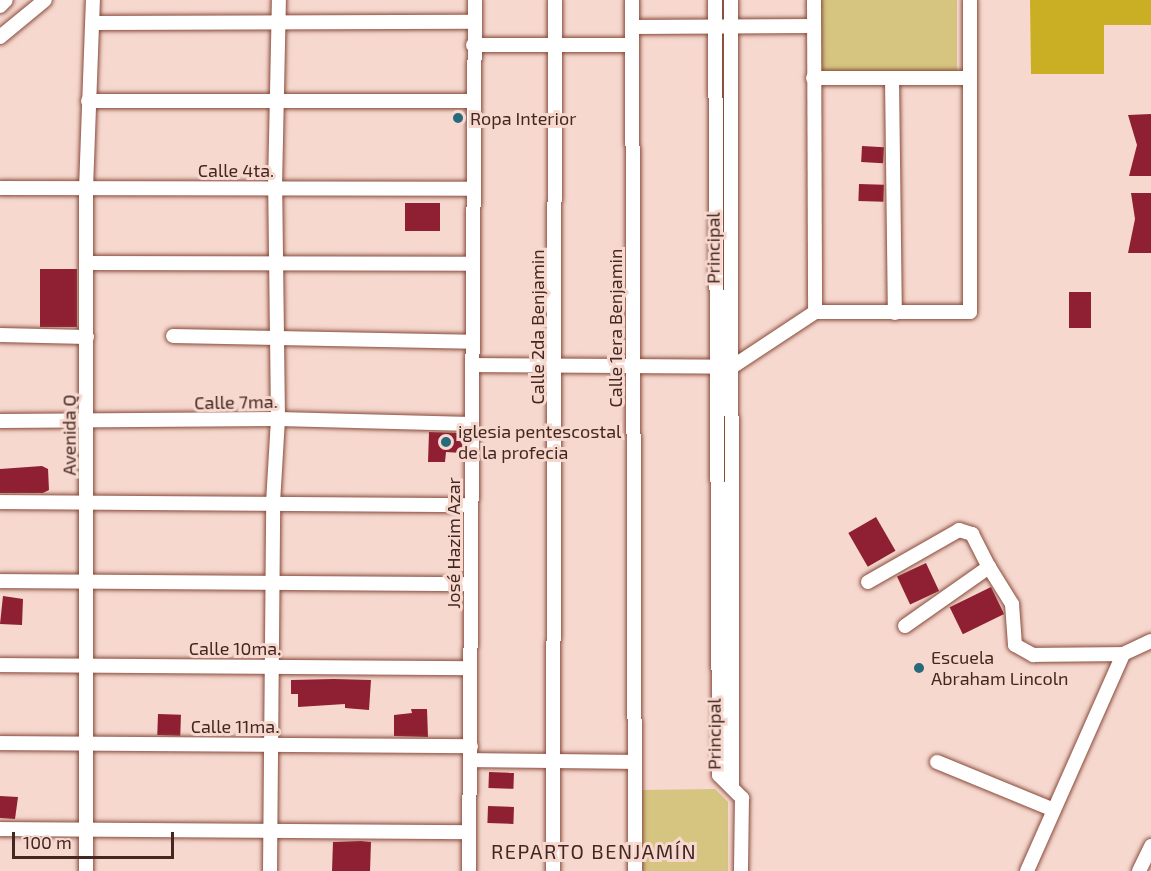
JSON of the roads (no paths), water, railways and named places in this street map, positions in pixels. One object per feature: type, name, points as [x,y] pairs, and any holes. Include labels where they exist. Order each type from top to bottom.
[{"type":"street","points":[[0,6],[6,0]]},
{"type":"street","points":[[0,37],[45,0]]},
{"type":"street","name":"Avenida Q","points":[[86,871],[86,189],[88,101],[94,23],[93,0]]},
{"type":"street","points":[[270,871],[273,503],[278,419],[276,187],[279,0]]},
{"type":"street","name":"José Hazim Azar","points":[[469,871],[475,0]]},
{"type":"street","name":"Calle 2da Benjamin","points":[[553,871],[556,366],[555,0]]},
{"type":"street","name":"Calle 1era Benjamin","points":[[632,0],[635,871]]},
{"type":"street","name":"Principal","points":[[715,0],[719,775],[732,785]]},
{"type":"street","name":"Principal","points":[[731,0],[732,785]]},
{"type":"street","points":[[814,0],[815,312]]},
{"type":"street","points":[[472,365],[732,367],[742,363],[815,312],[966,314],[973,307],[970,0]]},
{"type":"street","points":[[94,23],[475,22]]},
{"type":"street","points":[[632,27],[814,26]]},
{"type":"street","points":[[473,45],[631,45]]},
{"type":"street","points":[[813,78],[970,78]]},
{"type":"street","points":[[892,78],[895,313]]},
{"type":"street","points":[[88,101],[277,99],[473,101]]},
{"type":"street","name":"Calle 4ta.","points":[[0,188],[472,189]]},
{"type":"street","points":[[87,263],[472,264]]},
{"type":"street","points":[[0,336],[87,337]]},
{"type":"street","points":[[173,336],[472,342]]},
{"type":"street","name":"Calle 7ma.","points":[[0,421],[87,423],[278,419],[472,424]]},
{"type":"street","points":[[0,502],[470,505]]},
{"type":"street","points":[[868,582],[959,530],[972,534],[1012,604],[1015,645],[1033,655],[1123,654],[1151,641]]},
{"type":"street","points":[[905,626],[989,567]]},
{"type":"street","points":[[0,581],[470,584]]},
{"type":"street","points":[[1027,871],[1123,654]]},
{"type":"street","name":"Calle 10ma.","points":[[0,664],[470,669]]},
{"type":"street","name":"Calle 11ma.","points":[[0,742],[271,744],[470,753],[553,761],[634,762]]},
{"type":"street","points":[[937,762],[1054,810]]},
{"type":"street","points":[[732,785],[742,798],[741,871]]},
{"type":"street","points":[[0,829],[469,832]]},
{"type":"street","points":[[1139,871],[1151,846]]},
{"type":"place","name":"Ropa Interior","points":[[458,118]]},
{"type":"place","name":"iglesia pentescostal de la profecia","points":[[446,442]]},
{"type":"place","name":"Escuela Abraham Lincoln","points":[[919,668]]},
{"type":"district","name":"REPARTO BENJAMÍN","points":[[594,851]]}]
